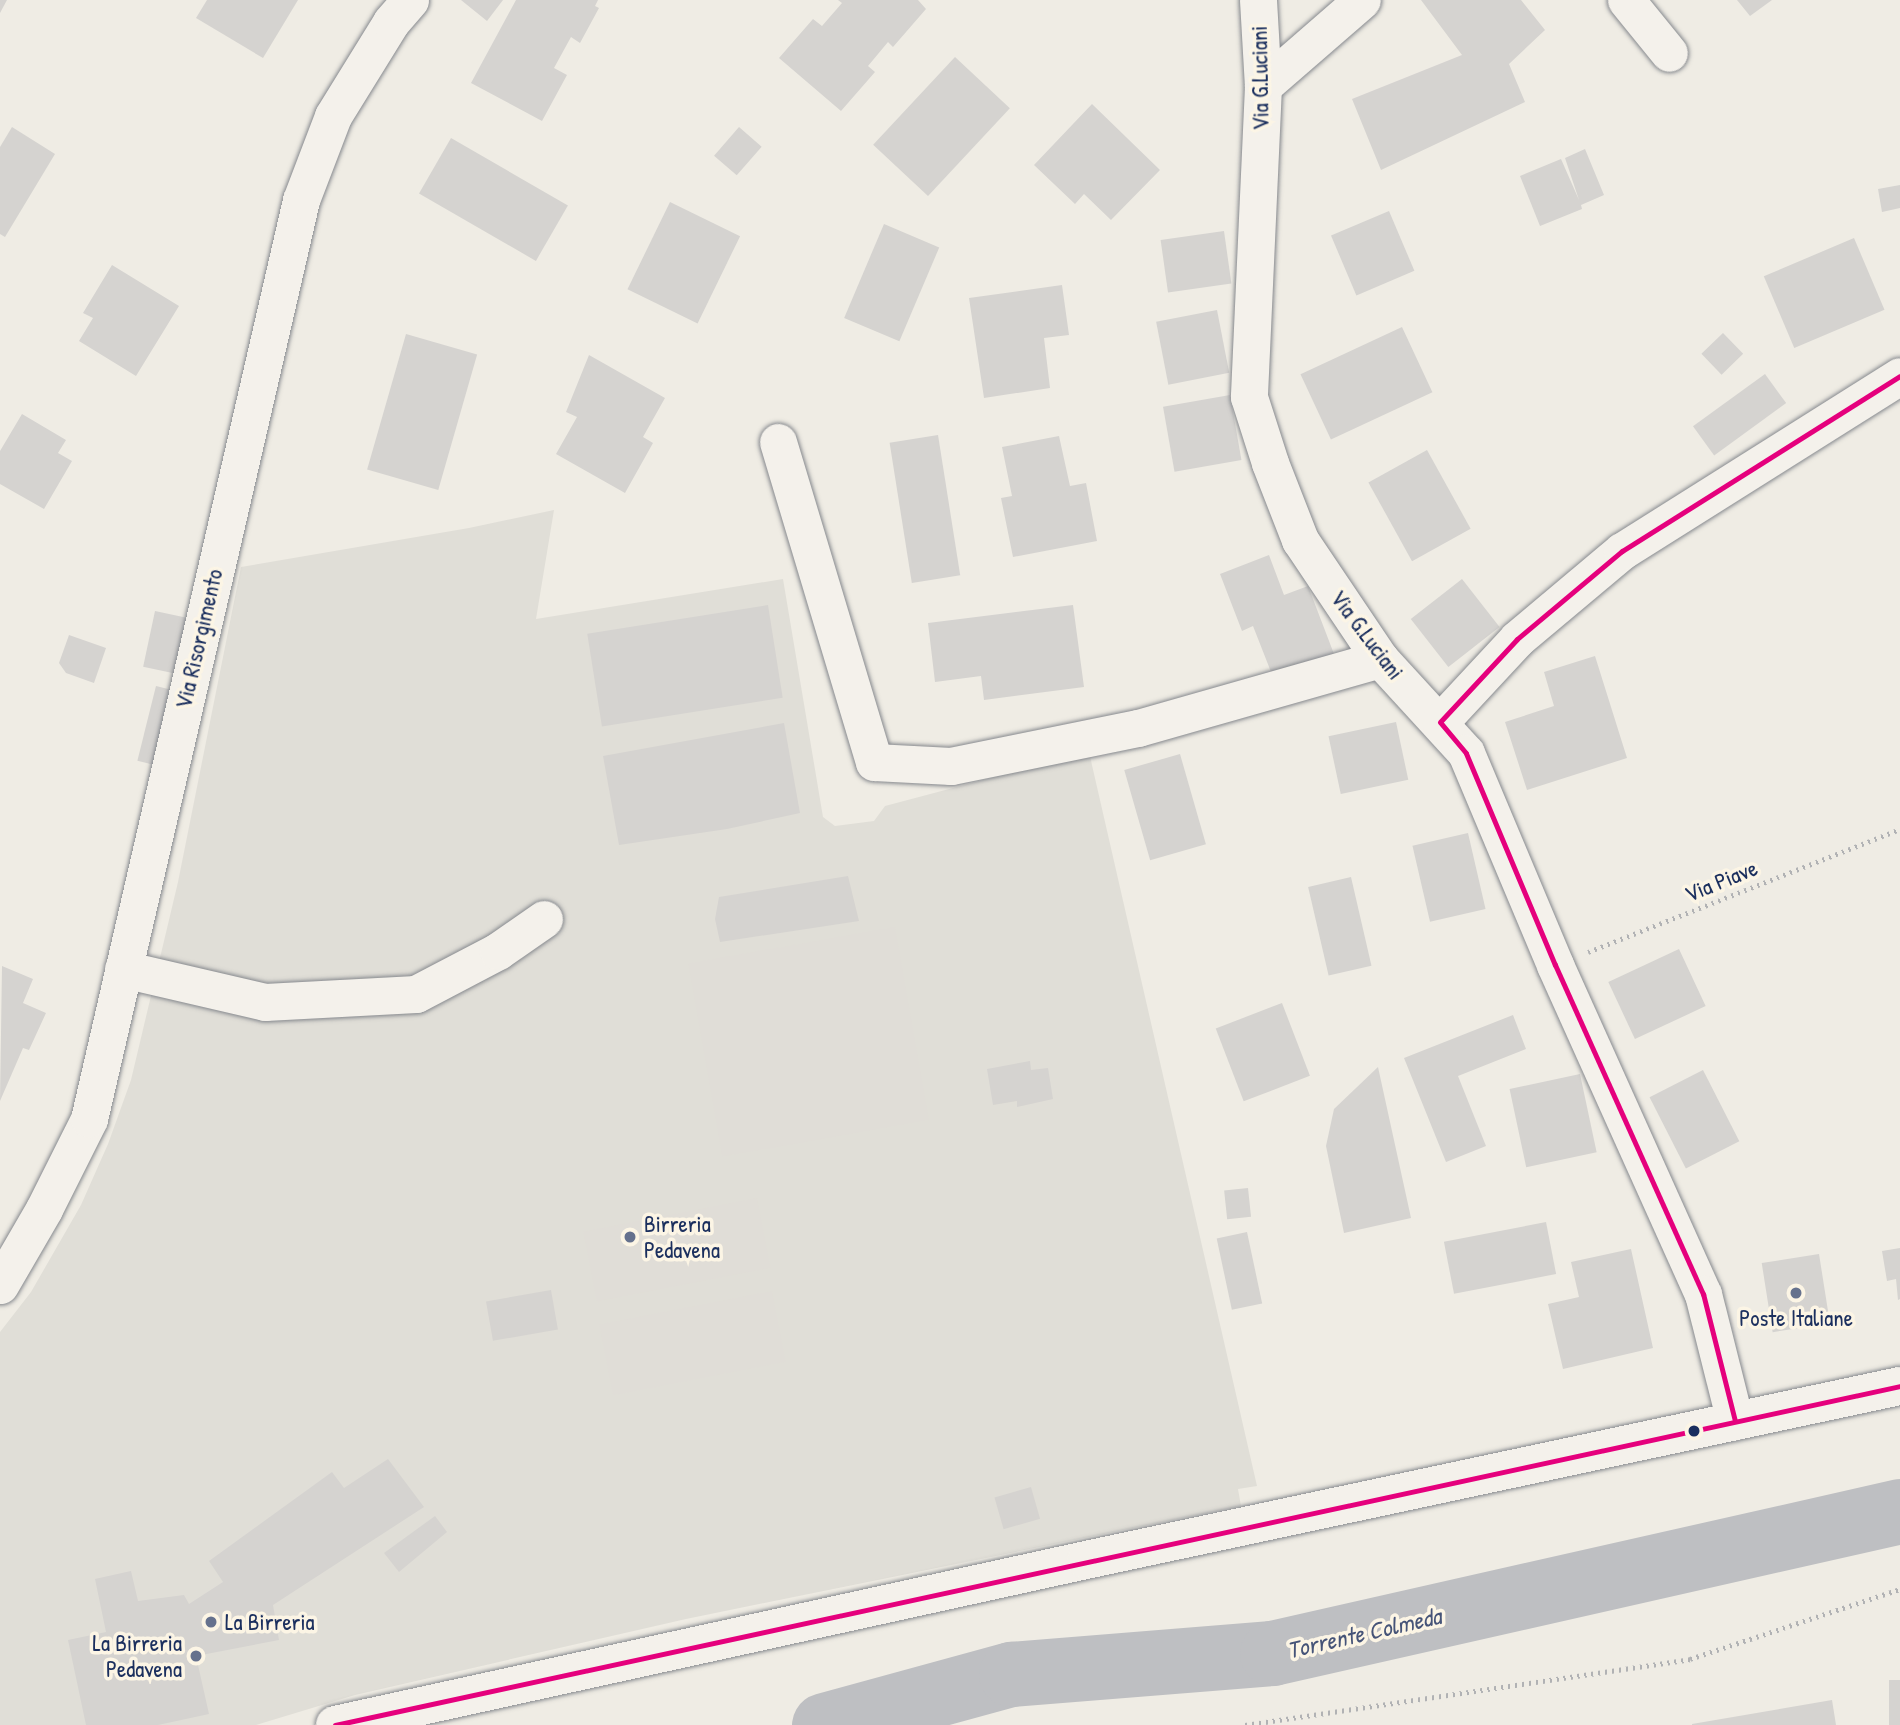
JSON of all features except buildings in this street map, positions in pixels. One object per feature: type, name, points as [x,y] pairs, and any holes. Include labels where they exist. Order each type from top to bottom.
[{"type":"main road","points":[[335,1725],[1900,1386]]},
{"type":"street","name":"Via Risorgimento","points":[[0,1285],[44,1209],[89,1119],[301,200],[332,116],[391,22],[410,0]]},
{"type":"street","name":"Via G.Luciani","points":[[1258,0],[1263,86],[1249,397],[1269,463],[1300,540],[1380,659],[1466,753],[1555,965],[1703,1294],[1734,1421]]},
{"type":"street","points":[[1263,86],[1362,0]]},
{"type":"street","points":[[1626,0],[1670,53]]},
{"type":"street","points":[[1440,722],[1517,639],[1622,551],[1900,376]]},
{"type":"street","points":[[778,442],[874,762],[951,766],[1138,728],[1380,659]]},
{"type":"street","points":[[123,970],[265,1002],[416,994],[498,951],[544,919]]},
{"type":"path","name":"Via Piave","points":[[1555,965],[1900,829]]},
{"type":"path","points":[[1245,1725],[1689,1659],[1900,1589]]},
{"type":"shaded area","name":"Birreria Pedavena","points":[[554,510],[536,619],[783,579],[823,817],[835,826],[874,821],[885,806],[1089,752],[1257,1486],[1238,1489],[1241,1506],[686,1619],[355,1695],[256,1725],[0,1725],[0,1332],[31,1292],[81,1205],[108,1144],[131,1080],[178,882],[241,567],[469,528]]},
{"type":"shaded area","points":[[895,927],[929,1120],[722,1156],[688,963]]},
{"type":"shaded area","points":[[757,1198],[771,1268],[597,1301],[583,1232]]},
{"type":"shaded area","points":[[772,1291],[786,1362],[613,1395],[599,1325]]},
{"type":"waterway","name":"Torrente Colmeda","points":[[824,1725],[1011,1674],[1272,1653],[1900,1511]]},
{"type":"transit line","points":[[1735,1421],[1703,1294],[1555,965],[1466,753],[1440,722],[1517,639],[1622,551],[1900,376]]},
{"type":"transit line","points":[[335,1725],[1900,1386]]},
{"type":"place","name":"Birreria Pedavena","points":[[630,1237]]},
{"type":"place","name":"Poste Italiane","points":[[1796,1293]]},
{"type":"place","name":"La Birreria","points":[[211,1622]]},
{"type":"place","name":"La Birreria Pedavena","points":[[196,1656]]}]
